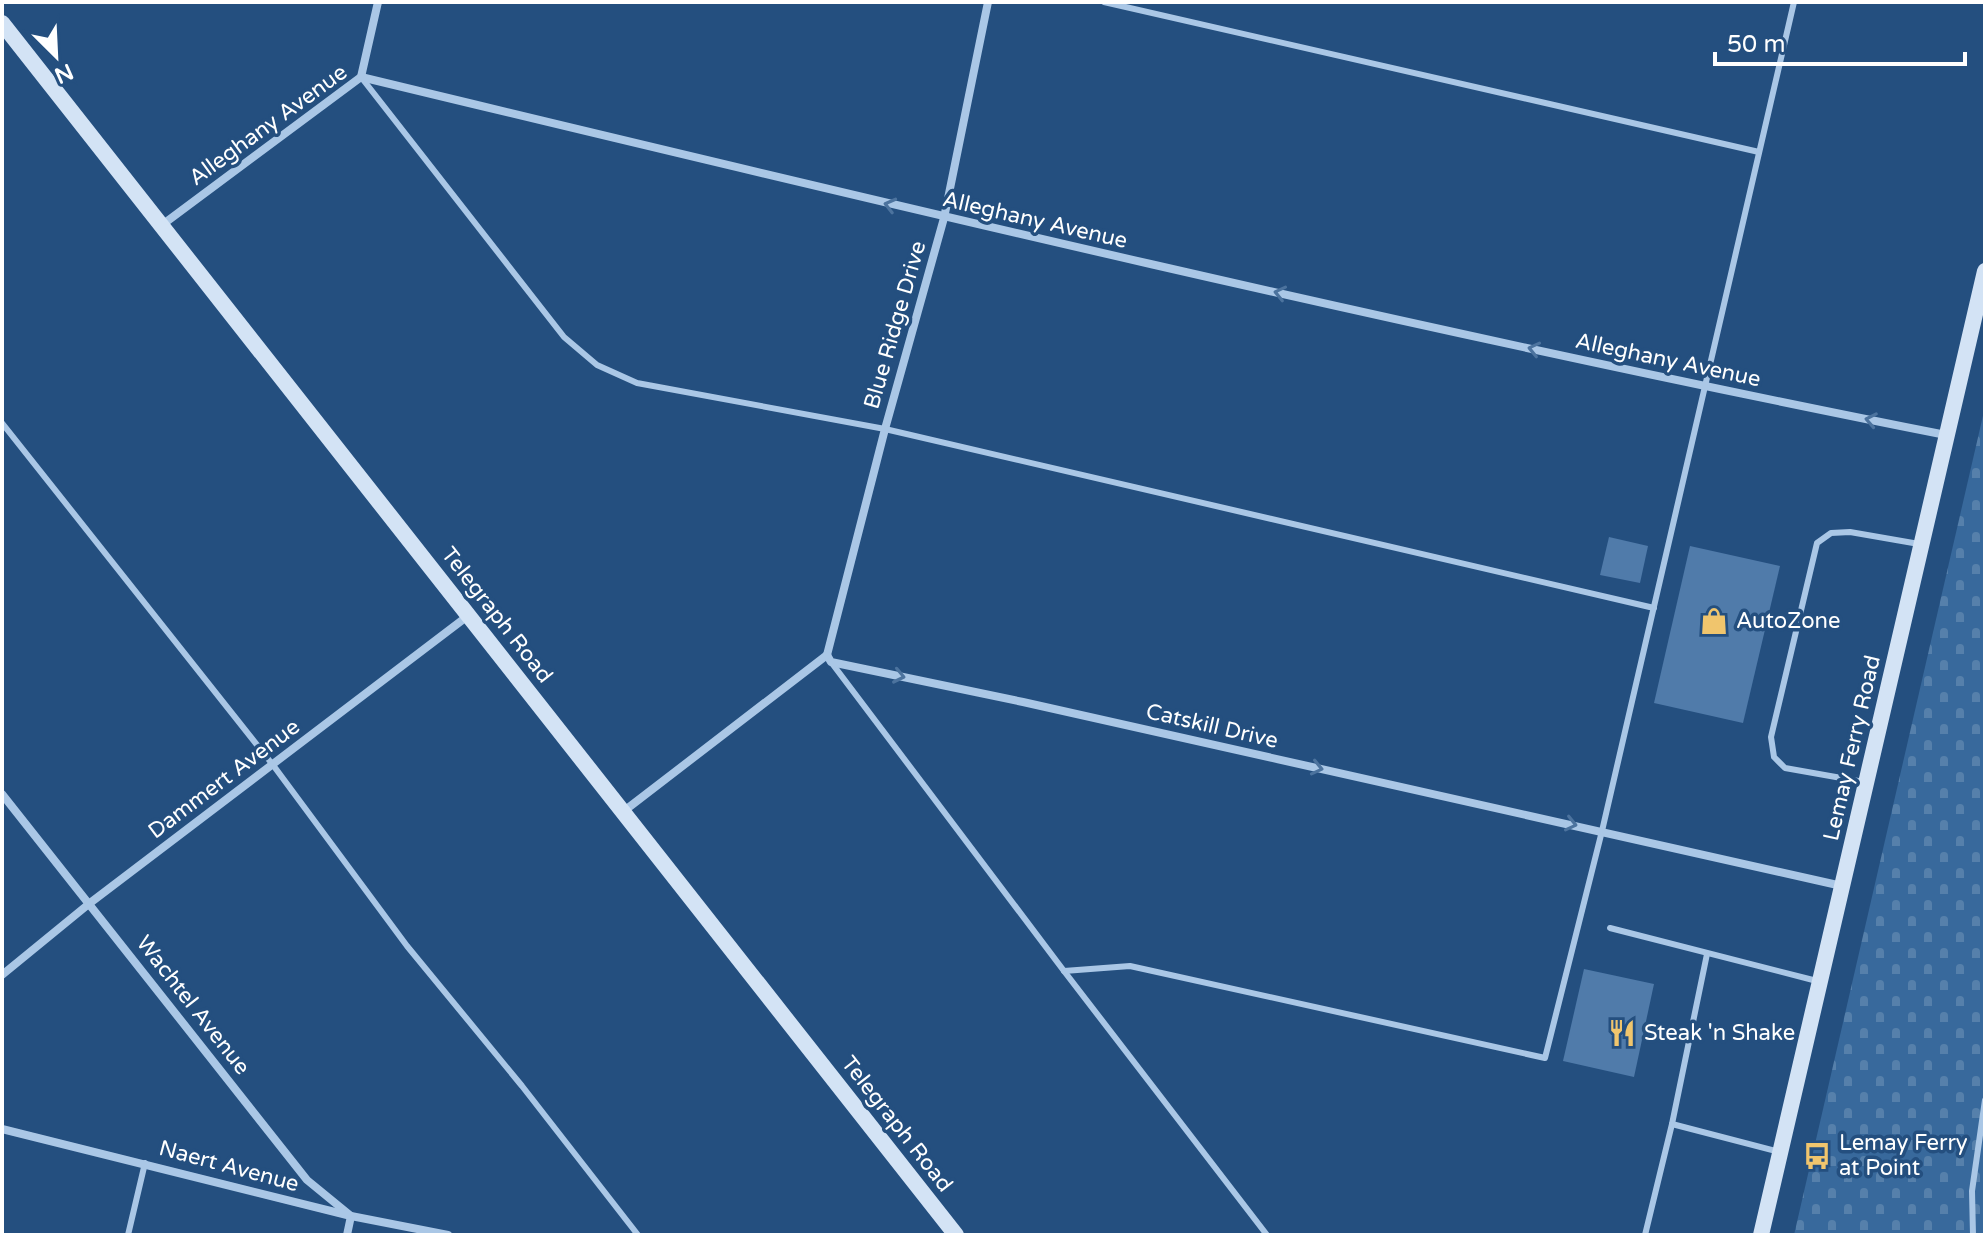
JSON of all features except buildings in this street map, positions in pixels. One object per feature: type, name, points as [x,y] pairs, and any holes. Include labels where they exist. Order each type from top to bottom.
[{"type":"main road","name":"Telegraph Road","points":[[2,23],[956,1235]]},
{"type":"main road","name":"Lemay Ferry Road","points":[[1761,1235],[1985,271]]},
{"type":"street","points":[[361,77],[378,2]]},
{"type":"street","name":"Blue Ridge Drive","points":[[829,658],[885,429],[944,218],[988,2]]},
{"type":"street","name":"Alleghany Avenue","points":[[162,225],[361,77],[944,218],[1705,387],[1947,436]]},
{"type":"street","name":"Dammert Avenue","points":[[2,975],[90,903],[469,615]]},
{"type":"street","points":[[624,811],[829,658]]},
{"type":"street","name":"Catskill Drive","points":[[829,658],[1842,886]]},
{"type":"street","name":"Wachtel Avenue","points":[[2,794],[307,1180],[351,1216]]},
{"type":"street","name":"Naert Avenue","points":[[2,1129],[351,1216],[448,1235]]},
{"type":"street","points":[[347,1235],[351,1216]]},
{"type":"lane","points":[[1104,2],[1759,152]]},
{"type":"lane","points":[[1064,971],[1130,966],[1545,1058],[1602,831],[1794,2]]},
{"type":"lane","points":[[361,77],[564,337],[597,365],[637,383],[885,429],[1654,608]]},
{"type":"lane","points":[[2,423],[273,765],[407,946],[522,1086],[638,1235]]},
{"type":"lane","points":[[1866,782],[1785,768],[1774,757],[1771,737],[1817,543],[1831,533],[1850,532],[1922,544]]},
{"type":"lane","points":[[829,658],[1267,1235]]},
{"type":"lane","points":[[1610,928],[1820,982]]},
{"type":"lane","points":[[1645,1235],[1672,1124],[1707,954]]},
{"type":"lane","points":[[1973,1235],[1972,1191],[1985,1100]]},
{"type":"lane","points":[[1672,1124],[1780,1152]]},
{"type":"lane","points":[[128,1235],[145,1163]]},
{"type":"green space","points":[[1985,407],[1985,1235],[1794,1235]]},
{"type":"place","name":"AutoZone","points":[[1714,621]]},
{"type":"place","name":"Steak 'n Shake","points":[[1622,1033]]},
{"type":"place","name":"Lemay Ferry at Point","points":[[1817,1156]]}]
